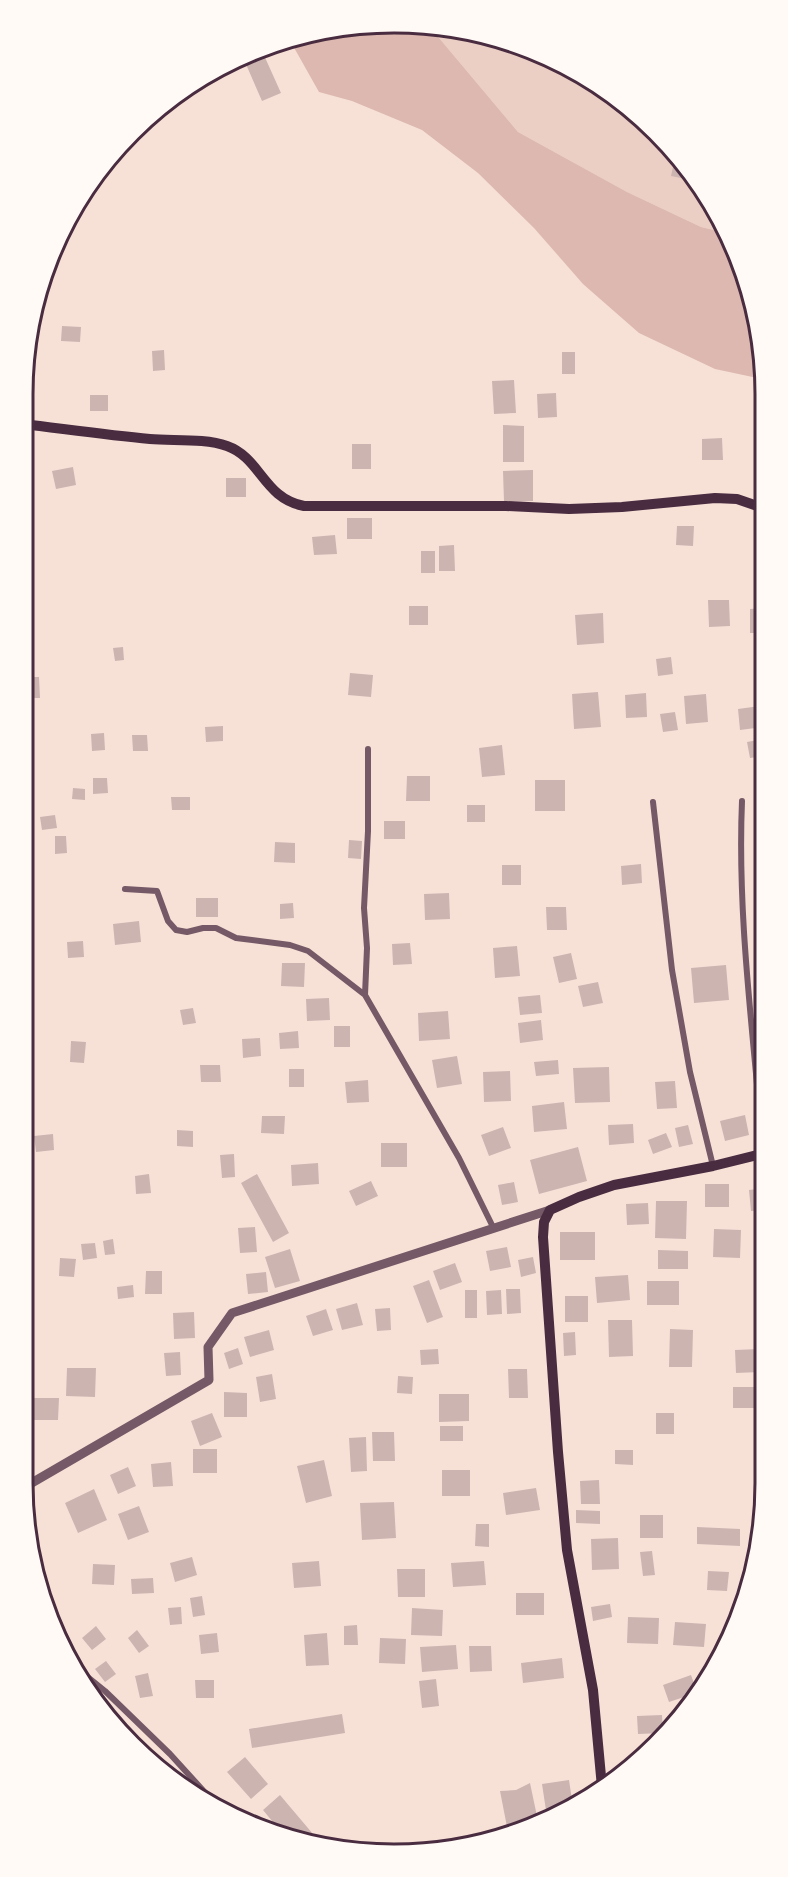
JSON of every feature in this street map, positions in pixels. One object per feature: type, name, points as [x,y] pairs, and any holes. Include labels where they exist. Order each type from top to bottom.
[{"type":"main road","points":[[33,425],[225,445],[240,452],[280,497],[304,506],[622,507],[715,498],[737,499],[755,505]]},
{"type":"main road","points":[[601,1778],[593,1690],[567,1550],[558,1452],[543,1237],[544,1222],[550,1210],[614,1185],[713,1166],[755,1155]]},
{"type":"street","points":[[365,995],[367,948],[364,908],[368,831],[368,749]]},
{"type":"street","points":[[742,801],[740,838],[744,920],[755,1048]]},
{"type":"street","points":[[653,802],[672,970],[690,1072],[713,1166]]},
{"type":"street","points":[[125,889],[157,891],[168,921],[176,930],[187,932],[216,928],[236,938],[290,945],[308,951],[365,995],[459,1158],[493,1227]]},
{"type":"street","points":[[33,1482],[208,1380],[208,1347],[232,1313],[550,1210]]},
{"type":"street","points":[[92,1680],[170,1754],[201,1788]]},
{"type":"shaded area","points":[[370,34],[437,36],[518,132],[627,192],[701,227],[716,231],[728,256],[743,301],[752,347],[754,377],[715,369],[639,333],[583,284],[534,228],[478,173],[422,130],[352,101],[319,92],[294,47],[347,36]]},
{"type":"shaded area","points":[[437,36],[487,45],[532,60],[575,81],[595,94],[632,123],[665,156],[694,193],[716,231],[701,227],[627,192],[518,132]]},
{"type":"building","points":[[265,57],[281,93],[262,101],[246,65]]},
{"type":"building","points":[[673,166],[683,178],[671,176]]},
{"type":"building","points":[[62,326],[81,327],[80,342],[61,341]]},
{"type":"building","points":[[164,350],[165,370],[153,371],[152,351]]},
{"type":"building","points":[[562,352],[575,352],[575,374],[562,374]]},
{"type":"building","points":[[514,380],[516,413],[494,414],[492,381]]},
{"type":"building","points":[[556,393],[557,417],[538,418],[537,394]]},
{"type":"building","points":[[90,395],[108,395],[108,411],[90,411]]},
{"type":"building","points":[[503,425],[524,426],[524,462],[503,462]]},
{"type":"building","points":[[722,438],[723,460],[702,460],[702,439]]},
{"type":"building","points":[[352,444],[371,444],[371,469],[352,469]]},
{"type":"building","points":[[73,467],[76,485],[56,489],[52,471]]},
{"type":"building","points":[[533,470],[533,501],[504,502],[503,471]]},
{"type":"building","points":[[226,478],[246,478],[246,497],[226,497]]},
{"type":"building","points":[[347,518],[372,518],[372,539],[347,539]]},
{"type":"building","points":[[677,526],[694,526],[693,546],[676,545]]},
{"type":"building","points":[[335,535],[337,554],[314,555],[312,537]]},
{"type":"building","points":[[454,545],[455,571],[439,571],[439,546]]},
{"type":"building","points":[[421,551],[435,551],[435,573],[421,573]]},
{"type":"building","points":[[708,600],[729,600],[730,626],[709,627]]},
{"type":"building","points":[[409,606],[428,606],[428,625],[409,625]]},
{"type":"building","points":[[750,609],[755,609],[755,633],[750,633]]},
{"type":"building","points":[[603,613],[604,643],[577,645],[575,615]]},
{"type":"building","points":[[123,647],[124,660],[115,661],[113,648]]},
{"type":"building","points":[[671,657],[673,674],[658,676],[656,659]]},
{"type":"building","points":[[350,673],[373,675],[371,697],[348,695]]},
{"type":"building","points":[[33,677],[39,677],[40,698],[33,698]]},
{"type":"building","points":[[598,692],[601,727],[574,729],[572,694]]},
{"type":"building","points":[[646,693],[647,717],[626,718],[625,695]]},
{"type":"building","points":[[706,694],[708,722],[686,724],[684,696]]},
{"type":"building","points":[[755,707],[755,728],[740,730],[738,709]]},
{"type":"building","points":[[675,712],[678,730],[663,732],[660,714]]},
{"type":"building","points":[[223,726],[223,741],[206,742],[205,727]]},
{"type":"building","points":[[104,733],[105,750],[92,751],[91,734]]},
{"type":"building","points":[[132,735],[147,735],[148,751],[133,751]]},
{"type":"building","points":[[755,740],[755,757],[750,758],[747,742]]},
{"type":"building","points":[[502,745],[505,775],[482,777],[479,748]]},
{"type":"building","points":[[407,776],[430,776],[430,801],[406,801]]},
{"type":"building","points":[[93,778],[107,778],[108,793],[93,794]]},
{"type":"building","points":[[535,780],[565,780],[565,811],[535,811]]},
{"type":"building","points":[[73,788],[85,789],[85,800],[72,799]]},
{"type":"building","points":[[171,797],[190,797],[190,810],[172,810]]},
{"type":"building","points":[[467,805],[485,805],[485,822],[467,822]]},
{"type":"building","points":[[55,815],[57,828],[42,830],[40,817]]},
{"type":"building","points":[[384,821],[405,821],[405,839],[384,839]]},
{"type":"building","points":[[55,836],[66,836],[67,853],[55,854]]},
{"type":"building","points":[[349,840],[362,841],[361,859],[348,858]]},
{"type":"building","points":[[275,842],[295,843],[295,863],[274,862]]},
{"type":"building","points":[[641,864],[642,883],[622,885],[621,866]]},
{"type":"building","points":[[502,865],[521,865],[521,885],[502,885]]},
{"type":"building","points":[[449,893],[450,919],[425,920],[424,894]]},
{"type":"building","points":[[196,898],[218,898],[218,917],[196,917]]},
{"type":"building","points":[[293,903],[294,918],[280,919],[280,904]]},
{"type":"building","points":[[546,907],[566,907],[567,930],[547,930]]},
{"type":"building","points":[[139,921],[141,942],[115,945],[113,924]]},
{"type":"building","points":[[83,941],[84,957],[68,958],[67,942]]},
{"type":"building","points":[[410,943],[412,964],[393,965],[392,944]]},
{"type":"building","points":[[517,946],[520,976],[495,978],[493,948]]},
{"type":"building","points":[[571,953],[577,979],[559,983],[553,957]]},
{"type":"building","points":[[282,963],[305,963],[304,987],[281,986]]},
{"type":"building","points":[[726,965],[729,1000],[694,1003],[691,968]]},
{"type":"building","points":[[598,982],[603,1003],[583,1007],[578,986]]},
{"type":"building","points":[[540,995],[542,1013],[520,1015],[518,997]]},
{"type":"building","points":[[329,998],[330,1020],[307,1021],[306,999]]},
{"type":"building","points":[[193,1008],[196,1023],[183,1025],[180,1010]]},
{"type":"building","points":[[448,1011],[450,1039],[419,1041],[418,1013]]},
{"type":"building","points":[[541,1020],[543,1040],[520,1043],[518,1023]]},
{"type":"building","points":[[334,1026],[350,1026],[350,1047],[334,1047]]},
{"type":"building","points":[[298,1031],[299,1048],[280,1049],[279,1033]]},
{"type":"building","points":[[260,1038],[261,1056],[243,1058],[242,1039]]},
{"type":"building","points":[[71,1041],[86,1042],[84,1063],[70,1062]]},
{"type":"building","points":[[457,1056],[462,1084],[437,1088],[432,1060]]},
{"type":"building","points":[[558,1060],[559,1074],[536,1076],[534,1062]]},
{"type":"building","points":[[200,1065],[220,1065],[221,1082],[201,1082]]},
{"type":"building","points":[[609,1067],[610,1102],[575,1103],[573,1068]]},
{"type":"building","points":[[289,1069],[304,1069],[304,1087],[289,1087]]},
{"type":"building","points":[[510,1071],[511,1101],[484,1102],[483,1072]]},
{"type":"building","points":[[368,1080],[369,1102],[347,1103],[345,1082]]},
{"type":"building","points":[[675,1081],[677,1108],[657,1109],[655,1082]]},
{"type":"building","points":[[564,1102],[567,1129],[534,1132],[532,1106]]},
{"type":"building","points":[[745,1115],[749,1135],[725,1141],[720,1121]]},
{"type":"building","points":[[262,1116],[285,1116],[284,1134],[261,1133]]},
{"type":"building","points":[[633,1124],[634,1143],[609,1145],[608,1125]]},
{"type":"building","points":[[688,1125],[693,1144],[679,1147],[675,1128]]},
{"type":"building","points":[[503,1127],[511,1148],[489,1156],[481,1135]]},
{"type":"building","points":[[177,1130],[193,1131],[193,1147],[177,1146]]},
{"type":"building","points":[[666,1133],[672,1147],[653,1154],[648,1140]]},
{"type":"building","points":[[53,1134],[54,1150],[36,1152],[34,1136]]},
{"type":"building","points":[[381,1143],[407,1143],[407,1167],[381,1167]]},
{"type":"building","points":[[578,1147],[587,1181],[539,1194],[530,1160]]},
{"type":"building","points":[[234,1154],[235,1177],[222,1178],[220,1155]]},
{"type":"building","points":[[318,1163],[319,1184],[292,1186],[291,1165]]},
{"type":"building","points":[[149,1174],[151,1193],[136,1194],[135,1176]]},
{"type":"building","points":[[257,1174],[289,1233],[273,1242],[241,1183]]},
{"type":"building","points":[[371,1181],[378,1196],[356,1206],[349,1191]]},
{"type":"building","points":[[514,1182],[518,1202],[502,1205],[498,1185]]},
{"type":"building","points":[[705,1184],[729,1184],[729,1207],[705,1207]]},
{"type":"building","points":[[755,1189],[755,1211],[751,1211],[749,1190]]},
{"type":"building","points":[[656,1201],[687,1201],[686,1239],[655,1238]]},
{"type":"building","points":[[648,1203],[649,1224],[627,1225],[626,1204]]},
{"type":"building","points":[[255,1227],[257,1252],[240,1253],[238,1228]]},
{"type":"building","points":[[714,1229],[741,1230],[740,1258],[713,1257]]},
{"type":"building","points":[[560,1232],[595,1232],[595,1260],[560,1260]]},
{"type":"building","points":[[113,1239],[115,1254],[105,1255],[103,1241]]},
{"type":"building","points":[[95,1243],[97,1258],[83,1260],[81,1244]]},
{"type":"building","points":[[507,1247],[511,1267],[490,1271],[486,1251]]},
{"type":"building","points":[[290,1249],[300,1281],[275,1288],[265,1257]]},
{"type":"building","points":[[658,1250],[688,1251],[688,1269],[658,1269]]},
{"type":"building","points":[[533,1257],[536,1273],[521,1277],[518,1260]]},
{"type":"building","points":[[60,1258],[76,1259],[74,1277],[59,1276]]},
{"type":"building","points":[[455,1263],[462,1282],[440,1290],[433,1271]]},
{"type":"building","points":[[146,1271],[162,1271],[162,1294],[145,1294]]},
{"type":"building","points":[[266,1272],[268,1292],[248,1294],[246,1274]]},
{"type":"building","points":[[628,1275],[630,1300],[597,1303],[595,1277]]},
{"type":"building","points":[[429,1280],[443,1317],[427,1323],[413,1286]]},
{"type":"building","points":[[647,1281],[679,1281],[679,1305],[647,1305]]},
{"type":"building","points":[[133,1285],[134,1297],[118,1299],[117,1287]]},
{"type":"building","points":[[506,1289],[520,1289],[521,1313],[507,1314]]},
{"type":"building","points":[[465,1290],[477,1290],[477,1318],[465,1318]]},
{"type":"building","points":[[501,1290],[502,1314],[487,1315],[486,1291]]},
{"type":"building","points":[[565,1296],[588,1296],[588,1322],[565,1322]]},
{"type":"building","points":[[357,1303],[363,1325],[342,1330],[336,1309]]},
{"type":"building","points":[[390,1308],[391,1330],[377,1331],[375,1309]]},
{"type":"building","points":[[326,1309],[333,1330],[313,1336],[306,1316]]},
{"type":"building","points":[[194,1312],[195,1338],[174,1339],[173,1313]]},
{"type":"building","points":[[608,1320],[632,1320],[633,1356],[609,1357]]},
{"type":"building","points":[[670,1329],[693,1330],[692,1367],[669,1367]]},
{"type":"building","points":[[269,1330],[274,1350],[250,1357],[244,1337]]},
{"type":"building","points":[[575,1332],[576,1355],[564,1356],[563,1333]]},
{"type":"building","points":[[238,1348],[243,1364],[229,1369],[224,1353]]},
{"type":"building","points":[[438,1349],[439,1364],[421,1365],[420,1350]]},
{"type":"building","points":[[755,1349],[755,1372],[736,1373],[735,1350]]},
{"type":"building","points":[[180,1352],[181,1375],[166,1376],[164,1353]]},
{"type":"building","points":[[67,1368],[96,1368],[95,1397],[66,1396]]},
{"type":"building","points":[[508,1369],[527,1369],[528,1398],[509,1398]]},
{"type":"building","points":[[272,1374],[276,1399],[260,1402],[256,1377]]},
{"type":"building","points":[[398,1376],[413,1377],[412,1394],[397,1393]]},
{"type":"building","points":[[733,1387],[755,1387],[755,1408],[733,1408]]},
{"type":"building","points":[[224,1392],[247,1393],[247,1417],[224,1417]]},
{"type":"building","points":[[439,1394],[469,1394],[469,1421],[439,1422]]},
{"type":"building","points":[[34,1398],[59,1398],[58,1420],[34,1420]]},
{"type":"building","points":[[212,1413],[222,1437],[200,1446],[191,1421]]},
{"type":"building","points":[[656,1413],[674,1413],[674,1434],[656,1434]]},
{"type":"building","points":[[440,1426],[463,1426],[463,1441],[440,1441]]},
{"type":"building","points":[[372,1432],[394,1432],[395,1461],[373,1461]]},
{"type":"building","points":[[366,1437],[367,1471],[351,1472],[349,1438]]},
{"type":"building","points":[[193,1449],[217,1449],[217,1473],[193,1473]]},
{"type":"building","points":[[615,1450],[633,1450],[633,1465],[615,1464]]},
{"type":"building","points":[[324,1460],[332,1496],[306,1503],[297,1466]]},
{"type":"building","points":[[171,1462],[173,1486],[153,1487],[151,1464]]},
{"type":"building","points":[[128,1467],[136,1486],[118,1494],[110,1475]]},
{"type":"building","points":[[442,1470],[470,1470],[470,1496],[442,1496]]},
{"type":"building","points":[[599,1480],[600,1504],[581,1504],[580,1481]]},
{"type":"building","points":[[536,1488],[540,1510],[506,1515],[503,1493]]},
{"type":"building","points":[[94,1489],[107,1520],[78,1533],[65,1503]]},
{"type":"building","points":[[394,1502],[396,1538],[362,1540],[360,1503]]},
{"type":"building","points":[[139,1506],[149,1532],[128,1540],[118,1514]]},
{"type":"building","points":[[576,1510],[600,1511],[600,1524],[576,1523]]},
{"type":"building","points":[[640,1515],[663,1515],[663,1538],[640,1538]]},
{"type":"building","points":[[476,1524],[489,1524],[489,1547],[475,1546]]},
{"type":"building","points":[[697,1527],[740,1529],[740,1546],[697,1544]]},
{"type":"building","points":[[618,1538],[619,1569],[592,1570],[591,1539]]},
{"type":"building","points":[[652,1551],[655,1575],[643,1576],[640,1552]]},
{"type":"building","points":[[192,1557],[197,1575],[175,1582],[170,1563]]},
{"type":"building","points":[[319,1561],[321,1586],[294,1588],[292,1563]]},
{"type":"building","points":[[484,1561],[486,1585],[453,1587],[451,1563]]},
{"type":"building","points":[[93,1564],[115,1565],[114,1585],[92,1584]]},
{"type":"building","points":[[397,1569],[425,1569],[425,1597],[398,1597]]},
{"type":"building","points":[[708,1571],[729,1572],[727,1591],[707,1590]]},
{"type":"building","points":[[153,1578],[154,1593],[132,1594],[131,1579]]},
{"type":"building","points":[[516,1593],[544,1593],[544,1615],[516,1615]]},
{"type":"building","points":[[202,1596],[205,1615],[193,1617],[190,1598]]},
{"type":"building","points":[[610,1604],[612,1617],[593,1621],[591,1607]]},
{"type":"building","points":[[181,1607],[182,1624],[170,1625],[168,1608]]},
{"type":"building","points":[[412,1608],[443,1610],[442,1636],[411,1635]]},
{"type":"building","points":[[628,1617],[659,1618],[658,1644],[627,1643]]},
{"type":"building","points":[[675,1622],[706,1624],[704,1647],[673,1645]]},
{"type":"building","points":[[357,1625],[358,1645],[344,1645],[344,1626]]},
{"type":"building","points":[[96,1626],[106,1639],[92,1650],[82,1638]]},
{"type":"building","points":[[137,1630],[149,1646],[139,1653],[128,1638]]},
{"type":"building","points":[[217,1633],[219,1652],[201,1654],[199,1635]]},
{"type":"building","points":[[327,1633],[329,1665],[306,1666],[304,1635]]},
{"type":"building","points":[[380,1638],[406,1639],[405,1664],[379,1663]]},
{"type":"building","points":[[456,1645],[458,1669],[422,1672],[420,1647]]},
{"type":"building","points":[[469,1646],[491,1646],[492,1671],[470,1672]]},
{"type":"building","points":[[562,1658],[564,1678],[523,1683],[521,1663]]},
{"type":"building","points":[[106,1661],[116,1674],[105,1682],[95,1669]]},
{"type":"building","points":[[148,1673],[153,1696],[140,1698],[135,1676]]},
{"type":"building","points":[[691,1675],[694,1684],[685,1697],[669,1702],[663,1685]]},
{"type":"building","points":[[436,1679],[439,1706],[422,1708],[419,1681]]},
{"type":"building","points":[[195,1680],[214,1680],[214,1698],[196,1698]]},
{"type":"building","points":[[342,1714],[345,1733],[252,1748],[249,1729]]},
{"type":"building","points":[[662,1715],[662,1724],[653,1733],[638,1734],[637,1716]]},
{"type":"building","points":[[245,1757],[268,1784],[251,1799],[227,1772]]},
{"type":"building","points":[[569,1780],[572,1797],[546,1811],[542,1784]]},
{"type":"building","points":[[530,1783],[537,1815],[507,1826],[500,1791],[516,1790]]},
{"type":"building","points":[[280,1795],[314,1835],[274,1824],[263,1810]]}]
